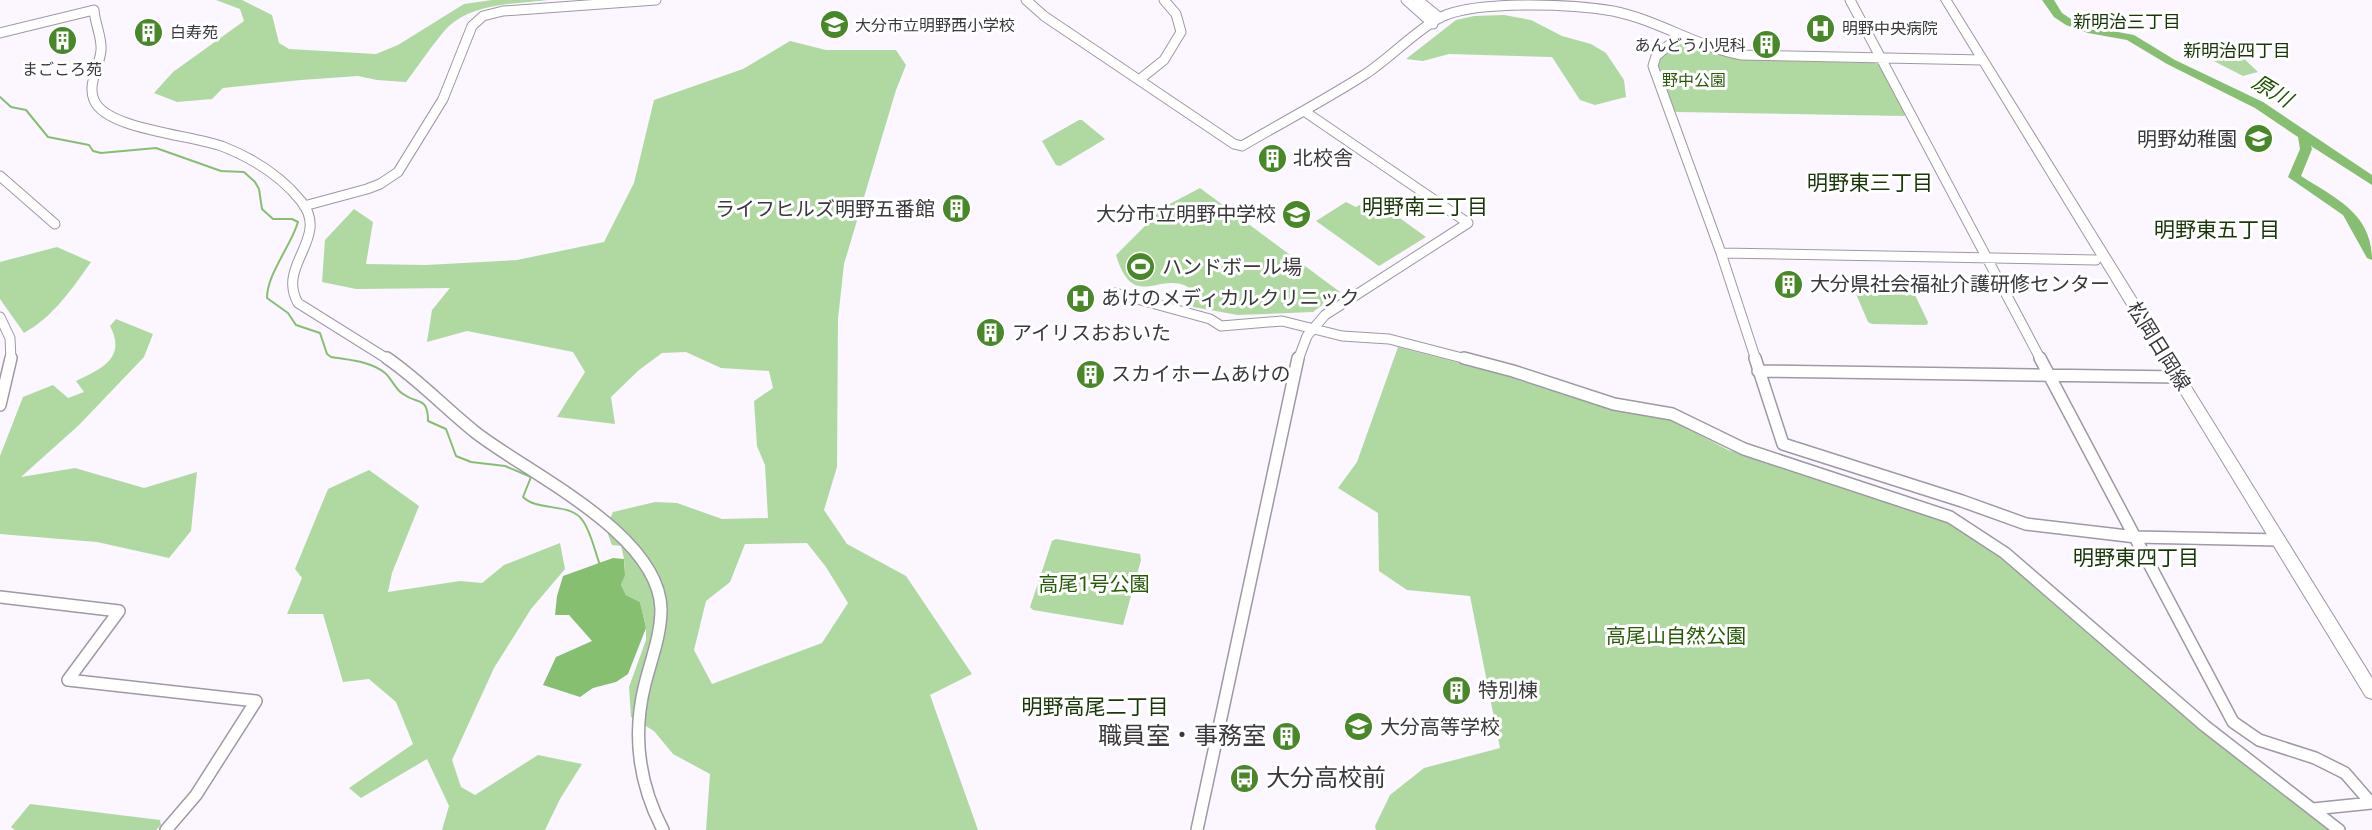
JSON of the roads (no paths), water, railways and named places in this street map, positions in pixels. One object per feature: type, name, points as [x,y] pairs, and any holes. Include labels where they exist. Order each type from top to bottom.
[{"type":"main road","name":"松岡日岡線","points":[[1946,0],[2372,692]]},
{"type":"street","points":[[304,206],[367,189],[380,184],[398,172],[443,99],[468,30],[475,21],[483,16],[503,11],[657,0]]},
{"type":"street","points":[[1026,0],[1044,16],[1234,144],[1242,146],[1381,64],[1436,21],[1456,11],[1480,6],[1565,4],[1625,14],[1712,49],[1742,55],[1983,60]]},
{"type":"street","points":[[1139,80],[1164,62],[1171,54],[1181,32],[1176,14],[1164,0]]},
{"type":"street","points":[[1406,0],[1436,21]]},
{"type":"street","points":[[1418,0],[1436,21]]},
{"type":"street","points":[[1850,0],[2234,722],[2259,740],[2315,758],[2346,773],[2372,803]]},
{"type":"street","points":[[0,33],[37,26],[93,10],[101,51],[93,98],[99,109],[116,119],[188,134],[235,151],[280,178],[309,213],[311,229],[306,249],[292,276],[291,291],[295,300],[316,316],[393,362],[477,433],[591,510],[631,549],[653,578],[658,590],[661,614],[641,699],[637,737],[647,796],[663,830]]},
{"type":"street","points":[[1680,36],[1656,56],[1653,66],[1721,253],[1783,444],[1942,494],[2026,524],[2136,537],[2279,540]]},
{"type":"street","points":[[1197,830],[1292,379],[1301,350],[1311,328],[1325,315],[1468,224],[1304,111]]},
{"type":"street","points":[[0,176],[55,224]]},
{"type":"street","points":[[1721,253],[2096,260]]},
{"type":"street","points":[[1115,293],[1210,319],[1221,327],[1282,321],[1342,336],[1377,337],[1402,342],[1513,371],[1614,404],[1672,414],[1744,449],[1950,517],[1977,532],[2005,553],[2205,726],[2339,830]]},
{"type":"street","points":[[0,317],[10,337],[12,356],[0,405]]},
{"type":"street","points":[[1758,370],[2179,377]]},
{"type":"street","points":[[0,597],[118,611],[68,680],[256,701],[196,795],[166,830]]},
{"type":"street","points":[[2313,809],[2372,803]]},
{"type":"waterway","name":"原川","points":[[2048,0],[2058,15],[2070,23],[2088,30],[2130,37],[2171,62],[2259,105],[2372,181]]},
{"type":"waterway","points":[[0,97],[11,107],[26,110],[48,137],[89,145],[93,151],[101,153],[156,148],[221,171],[244,172],[259,189],[262,209],[273,219],[292,219],[298,222],[271,279],[267,298],[288,313],[296,325],[320,333],[327,354],[331,357],[359,362],[379,369],[387,375],[400,392],[424,404],[428,413],[428,421],[446,429],[456,456],[471,462],[505,466],[531,477],[523,497],[529,502],[571,511],[578,515],[588,531],[600,565]]},
{"type":"waterway","name":"原川","points":[[2305,136],[2303,139],[2306,149],[2294,177],[2348,212],[2372,255]]},
{"type":"place","name":"大分市立明野西小学校","points":[[834,25]]},
{"type":"place","name":"明野中央病院","points":[[1821,28]]},
{"type":"place","name":"白寿苑","points":[[149,32]]},
{"type":"place","name":"まごころ苑","points":[[62,41]]},
{"type":"place","name":"あんどう小児科","points":[[1767,45]]},
{"type":"place","name":"明野幼稚園","points":[[2258,139]]},
{"type":"place","name":"北校舎","points":[[1272,158]]},
{"type":"place","name":"ライフヒルズ明野五番館","points":[[956,209]]},
{"type":"place","name":"大分市立明野中学校","points":[[1297,214]]},
{"type":"place","name":"ハンドボール場","points":[[1141,267]]},
{"type":"place","name":"大分県社会福祉介護研修センター","points":[[1789,284]]},
{"type":"place","name":"あけのメディカルクリニック","points":[[1080,298]]},
{"type":"place","name":"アイリスおおいた","points":[[991,333]]},
{"type":"place","name":"スカイホームあけの","points":[[1090,374]]},
{"type":"place","name":"特別棟","points":[[1457,690]]},
{"type":"place","name":"大分高等学校","points":[[1359,727]]},
{"type":"place","name":"職員室・事務室","points":[[1287,736]]},
{"type":"place","name":"大分高校前","points":[[1245,778]]},
{"type":"district","name":"新明治三丁目","points":[[2127,21]]},
{"type":"district","name":"新明治四丁目","points":[[2237,50]]},
{"type":"district","name":"明野東三丁目","points":[[1870,183]]},
{"type":"district","name":"明野南三丁目","points":[[1425,207]]},
{"type":"district","name":"明野東五丁目","points":[[2217,230]]},
{"type":"district","name":"明野東四丁目","points":[[2136,558]]},
{"type":"district","name":"明野高尾二丁目","points":[[1095,707]]},
{"type":"park label","name":"野中公園","points":[[1694,80]]},
{"type":"park label","name":"高尾1号公園","points":[[1094,584]]},
{"type":"park label","name":"高尾山自然公園","points":[[1676,636]]}]
